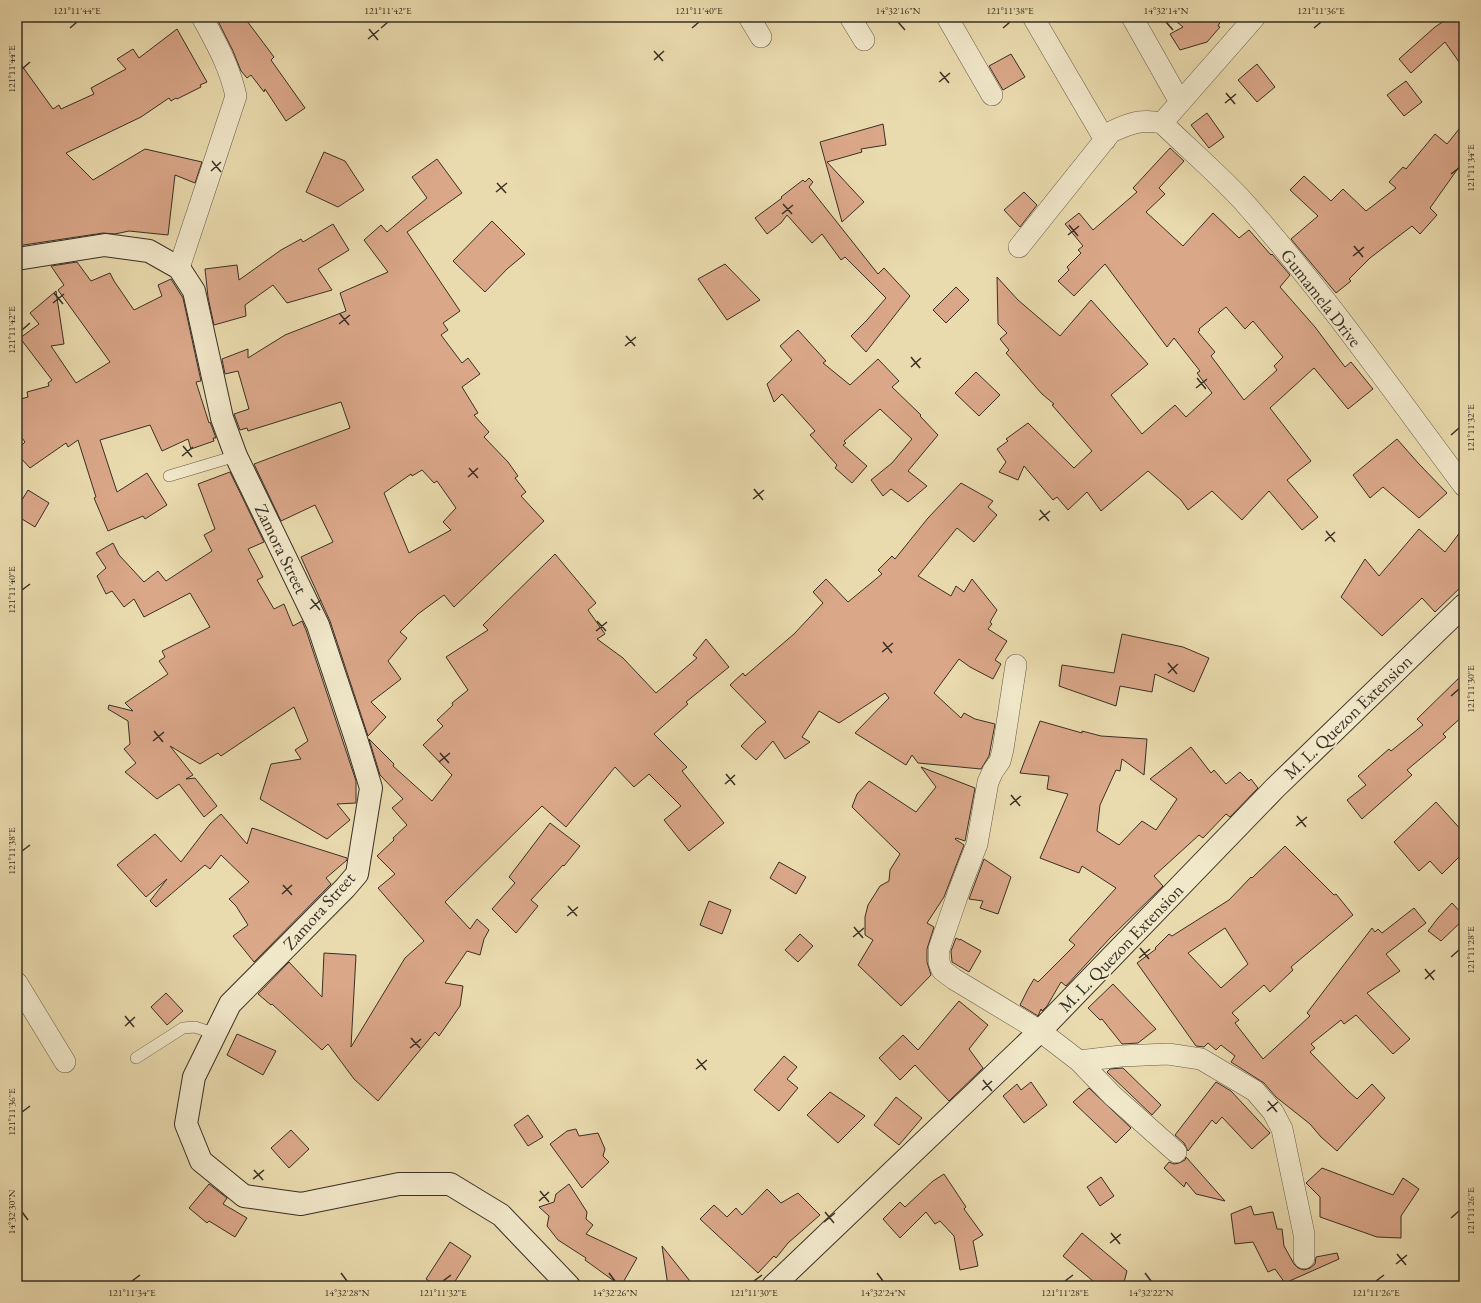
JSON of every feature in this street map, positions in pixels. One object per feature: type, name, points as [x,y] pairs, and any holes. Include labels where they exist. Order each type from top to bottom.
[{"type":"street","points":[[178,268],[236,96],[232,78],[225,59],[202,17]]},
{"type":"street","points":[[749,17],[761,37]]},
{"type":"street","points":[[850,17],[864,40]]},
{"type":"street","points":[[947,17],[992,96]]},
{"type":"street","points":[[1033,17],[1105,140]]},
{"type":"street","points":[[1132,17],[1180,102]]},
{"type":"street","points":[[1019,247],[1111,132],[1127,124],[1148,120],[1162,123],[1246,21]]},
{"type":"street","name":"Gumamela Drive","points":[[1162,123],[1238,196],[1319,292],[1464,486]]},
{"type":"street","name":"Zamora Street","points":[[17,259],[105,245],[149,251],[178,268],[194,291],[222,418],[236,456],[318,625],[371,788],[357,874],[230,1004],[194,1076],[186,1124],[201,1161],[244,1196],[300,1204],[399,1184],[450,1184],[501,1215],[570,1286]]},
{"type":"street","name":"M. L. Quezon Extension","points":[[773,1286],[1040,1031],[1275,788],[1464,604]]},
{"type":"street","points":[[1016,665],[1000,761],[988,782],[977,844],[944,932],[939,949],[939,962],[942,970],[954,979],[1040,1031],[1079,1061],[1113,1096],[1176,1152]]},
{"type":"street","points":[[17,983],[65,1062]]},
{"type":"street","points":[[1079,1061],[1121,1056],[1168,1054],[1201,1059],[1255,1092],[1273,1112],[1282,1129],[1304,1234],[1304,1258]]},
{"type":"lane","points":[[170,476],[236,456]]},
{"type":"lane","points":[[136,1058],[183,1028],[195,1027],[216,1034]]},
{"type":"building","points":[[216,17],[244,17],[274,57],[271,60],[305,108],[286,121],[265,89],[264,92],[251,75],[247,78],[241,71]]},
{"type":"building","points":[[1171,17],[1223,17],[1218,26],[1220,27],[1207,42],[1180,50],[1170,34],[1183,27]]},
{"type":"building","points":[[1450,17],[1464,17],[1464,69],[1445,42],[1411,73],[1399,59],[1435,27]]},
{"type":"building","points":[[177,29],[207,82],[200,85],[201,87],[177,99],[176,98],[171,101],[169,98],[141,117],[66,153],[93,180],[145,149],[202,162],[195,183],[175,175],[168,235],[129,231],[115,234],[103,233],[17,246],[17,59],[53,109],[59,105],[61,109],[94,94],[91,88],[126,69],[117,59],[133,49],[139,58]]},
{"type":"building","points":[[1011,54],[1025,77],[1003,90],[989,66]]},
{"type":"building","points":[[1257,64],[1275,87],[1257,102],[1238,80]]},
{"type":"building","points":[[1406,81],[1422,102],[1404,116],[1387,95]]},
{"type":"building","points":[[1207,113],[1224,137],[1209,148],[1191,125]]},
{"type":"building","points":[[1464,123],[1464,160],[1430,208],[1437,215],[1420,234],[1412,226],[1370,258],[1349,279],[1351,281],[1336,293],[1291,239],[1318,216],[1290,190],[1304,176],[1331,201],[1343,189],[1366,211],[1396,188],[1389,182],[1403,167],[1406,169],[1435,134],[1447,144]]},
{"type":"building","points":[[883,124],[886,145],[861,149],[862,152],[827,162],[864,202],[842,222],[820,142]]},
{"type":"building","points":[[1170,148],[1184,161],[1159,188],[1165,194],[1146,212],[1183,246],[1213,213],[1239,238],[1249,230],[1290,275],[1280,287],[1315,327],[1345,367],[1351,362],[1373,389],[1348,409],[1314,368],[1270,408],[1311,461],[1287,480],[1318,517],[1302,530],[1269,491],[1242,520],[1212,491],[1188,510],[1181,500],[1148,471],[1101,511],[1087,492],[1068,510],[1057,497],[1053,500],[1024,466],[1018,480],[999,472],[1006,462],[997,449],[1008,441],[1006,439],[1028,423],[1074,468],[1092,451],[1052,405],[1054,404],[1042,394],[1006,353],[1009,350],[1000,339],[1007,333],[998,324],[997,277],[1018,300],[1060,336],[1091,300],[1148,364],[1111,395],[1142,434],[1175,405],[1186,417],[1212,393],[1197,373],[1200,371],[1174,338],[1167,347],[1105,264],[1074,296],[1058,281],[1069,270],[1067,267],[1081,253],[1078,250],[1083,246],[1065,224],[1079,213],[1093,230],[1137,192],[1133,188]],"holes":[[[1226,307],[1245,329],[1253,321],[1283,357],[1274,366],[1277,370],[1244,400],[1211,356],[1215,352],[1198,332],[1200,330],[1199,329]]]},
{"type":"building","points":[[324,152],[345,161],[364,190],[338,207],[306,192]]},
{"type":"building","points":[[437,159],[462,193],[407,232],[460,311],[443,323],[448,330],[441,335],[462,363],[468,358],[480,374],[462,387],[478,413],[474,415],[489,432],[484,437],[508,462],[518,476],[515,478],[526,492],[521,496],[544,521],[454,607],[444,595],[418,614],[400,632],[407,638],[388,661],[401,679],[371,702],[386,717],[368,736],[330,621],[301,557],[333,542],[315,505],[281,521],[254,464],[350,428],[341,402],[248,431],[247,428],[240,430],[234,414],[249,409],[238,371],[225,374],[222,359],[248,349],[248,358],[285,335],[346,311],[340,293],[388,272],[364,240],[381,225],[387,232],[427,198],[412,177]],"holes":[[[422,470],[434,483],[437,481],[456,508],[443,522],[451,530],[409,553],[384,493],[411,474],[412,476]]]},
{"type":"building","points":[[809,178],[813,182],[809,187],[878,274],[884,268],[910,296],[866,352],[851,336],[886,298],[845,257],[841,260],[822,234],[812,243],[787,215],[781,223],[767,234],[755,218],[803,180],[805,182]]},
{"type":"building","points":[[1024,192],[1037,205],[1020,227],[1004,210]]},
{"type":"building","points":[[492,221],[525,254],[507,269],[485,292],[453,261]]},
{"type":"building","points":[[333,224],[349,250],[318,269],[332,290],[287,303],[273,285],[245,305],[246,316],[214,325],[208,297],[205,269],[237,265],[239,280],[281,250],[301,239],[303,242]]},
{"type":"building","points":[[77,262],[91,281],[110,273],[134,310],[162,296],[158,285],[171,279],[183,298],[201,381],[196,382],[209,423],[210,422],[216,438],[213,438],[214,441],[191,449],[188,439],[162,451],[150,425],[100,440],[117,492],[147,473],[167,505],[145,519],[143,516],[108,531],[94,498],[96,497],[78,440],[68,447],[66,443],[30,468],[17,454],[17,450],[25,442],[17,431],[17,400],[28,397],[27,392],[49,386],[48,383],[52,380],[20,338],[39,324],[30,313],[56,291],[64,344],[51,346],[76,383],[110,362],[58,290],[64,285],[51,266]]},
{"type":"building","points":[[725,264],[760,300],[727,320],[698,279]]},
{"type":"building","points":[[956,287],[969,300],[946,323],[933,310]]},
{"type":"building","points":[[798,330],[826,361],[823,363],[850,385],[878,359],[899,381],[892,387],[921,415],[920,416],[938,435],[908,471],[927,486],[908,502],[891,489],[883,496],[871,480],[892,463],[912,439],[880,409],[844,441],[846,443],[843,445],[867,466],[852,483],[835,468],[837,465],[810,435],[815,431],[782,394],[774,402],[767,384],[792,360],[780,346]]},
{"type":"building","points":[[976,372],[1000,395],[979,416],[955,393]]},
{"type":"building","points":[[1397,439],[1447,493],[1419,518],[1383,487],[1370,498],[1353,475]]},
{"type":"building","points":[[230,472],[264,542],[248,549],[263,577],[257,580],[274,609],[284,604],[293,626],[302,621],[356,781],[356,803],[337,804],[350,820],[327,839],[260,799],[271,764],[301,759],[295,750],[308,741],[294,707],[221,756],[218,753],[200,764],[170,746],[193,775],[186,779],[195,778],[217,806],[204,817],[179,784],[157,799],[125,772],[136,763],[124,749],[130,744],[128,721],[108,709],[109,705],[133,711],[125,703],[168,674],[159,661],[165,657],[162,651],[210,627],[190,593],[144,617],[134,599],[124,607],[112,591],[106,594],[97,576],[106,568],[96,553],[113,543],[119,555],[144,582],[158,571],[166,581],[212,551],[204,535],[215,529],[198,484]]},
{"type":"building","points":[[961,483],[993,501],[988,507],[997,515],[974,542],[957,528],[918,576],[951,596],[956,586],[964,592],[972,579],[997,610],[990,622],[992,624],[988,629],[1007,641],[995,660],[1001,664],[993,679],[970,667],[959,659],[934,693],[961,718],[964,713],[975,719],[995,724],[989,756],[981,769],[918,763],[912,755],[906,765],[855,733],[889,698],[885,693],[839,723],[819,711],[802,737],[810,742],[785,759],[773,741],[756,760],[741,746],[766,722],[730,685],[743,673],[745,676],[794,634],[823,603],[813,592],[826,579],[848,602],[882,574],[878,570],[892,556],[895,559],[928,518]]},
{"type":"building","points":[[28,490],[49,503],[35,527],[17,516],[17,508]]},
{"type":"building","points":[[1464,527],[1464,584],[1435,612],[1422,598],[1382,636],[1341,597],[1365,559],[1379,576],[1419,529],[1445,552]]},
{"type":"building","points":[[555,554],[596,603],[588,610],[605,634],[597,639],[623,658],[656,693],[697,658],[693,655],[706,639],[729,667],[686,702],[688,704],[654,734],[687,767],[682,771],[724,823],[689,851],[664,820],[681,806],[649,774],[634,787],[615,767],[566,827],[542,806],[445,902],[470,929],[477,919],[489,930],[484,939],[480,955],[467,951],[445,983],[463,986],[460,1006],[439,1036],[435,1032],[378,1101],[354,1079],[328,1044],[322,1050],[272,1004],[271,1005],[258,994],[289,962],[322,997],[324,953],[356,955],[351,1047],[405,958],[424,941],[378,888],[395,874],[377,856],[407,825],[392,808],[403,799],[380,775],[369,739],[394,764],[393,766],[432,801],[452,775],[423,745],[443,726],[437,720],[453,705],[452,703],[468,690],[446,657],[488,630],[483,625]]},
{"type":"building","points":[[1122,634],[1183,647],[1209,658],[1194,692],[1155,674],[1152,692],[1120,686],[1116,706],[1059,686],[1062,665],[1114,673]]},
{"type":"building","points":[[1464,673],[1464,715],[1443,734],[1446,737],[1407,770],[1412,775],[1362,819],[1347,800],[1366,785],[1358,776],[1389,749],[1391,751],[1423,725],[1417,719]]},
{"type":"building","points":[[1040,721],[1082,733],[1082,731],[1101,736],[1147,739],[1144,775],[1122,759],[1120,771],[1116,770],[1100,805],[1097,831],[1119,845],[1142,821],[1156,830],[1177,799],[1150,779],[1191,747],[1211,773],[1214,770],[1226,784],[1240,772],[1249,781],[1251,779],[1258,788],[1230,817],[1226,814],[1203,838],[1199,835],[1154,876],[1163,886],[1110,938],[1066,986],[1061,982],[1047,1006],[1042,1011],[1041,1009],[1038,1016],[1020,1005],[1034,979],[1038,982],[1075,945],[1069,940],[1116,888],[1082,866],[1079,873],[1040,858],[1068,794],[1047,789],[1049,776],[1020,773]]},
{"type":"building","points":[[921,767],[975,788],[965,841],[955,839],[964,845],[944,897],[927,923],[934,927],[927,949],[927,962],[931,975],[901,1006],[858,965],[873,940],[865,935],[865,917],[868,905],[880,886],[889,881],[890,870],[900,854],[852,807],[857,794],[869,781],[916,812],[936,787]]},
{"type":"building","points":[[1436,802],[1464,833],[1464,852],[1442,874],[1430,861],[1419,871],[1394,842]]},
{"type":"building","points":[[221,814],[247,844],[252,828],[347,858],[347,860],[326,878],[331,884],[254,962],[233,936],[248,925],[236,906],[229,899],[249,882],[221,855],[210,869],[205,865],[156,907],[150,901],[167,879],[146,897],[117,865],[155,834],[181,862],[210,824]]},
{"type":"building","points":[[550,823],[580,846],[564,866],[563,865],[531,900],[538,906],[516,933],[492,909],[515,883],[509,877]]},
{"type":"building","points":[[1285,846],[1334,895],[1336,894],[1353,915],[1291,967],[1293,970],[1270,992],[1264,985],[1232,1013],[1239,1020],[1235,1023],[1263,1059],[1310,1016],[1307,1013],[1372,928],[1375,932],[1378,929],[1382,933],[1414,908],[1426,923],[1386,954],[1400,971],[1367,993],[1410,1039],[1393,1054],[1356,1015],[1344,1024],[1341,1020],[1311,1044],[1315,1048],[1310,1052],[1357,1099],[1372,1084],[1385,1098],[1337,1151],[1321,1137],[1310,1124],[1276,1097],[1264,1083],[1231,1062],[1235,1056],[1221,1045],[1216,1050],[1208,1043],[1204,1047],[1196,1046],[1137,963],[1156,949],[1155,948],[1169,934],[1172,936],[1229,900],[1251,877],[1252,878]],"holes":[[[1225,928],[1248,964],[1221,988],[1188,953]]]},
{"type":"building","points":[[984,859],[1011,877],[998,914],[980,908],[983,901],[969,899]]},
{"type":"building","points":[[779,862],[806,877],[796,894],[770,878]]},
{"type":"building","points":[[709,901],[731,910],[722,934],[700,925]]},
{"type":"building","points":[[1452,903],[1464,916],[1464,919],[1441,941],[1428,931]]},
{"type":"building","points":[[800,934],[813,946],[798,962],[785,950]]},
{"type":"building","points":[[956,938],[981,951],[969,972],[952,962],[951,951]]},
{"type":"building","points":[[1113,984],[1156,1029],[1138,1043],[1122,1044],[1102,1019],[1100,1020],[1088,1008]]},
{"type":"building","points":[[166,993],[183,1011],[167,1025],[151,1007]]},
{"type":"building","points":[[959,1001],[988,1025],[969,1049],[983,1068],[949,1101],[915,1065],[900,1080],[879,1058],[903,1035],[918,1050]]},
{"type":"building","points":[[237,1034],[276,1051],[263,1075],[227,1055]]},
{"type":"building","points":[[784,1056],[797,1067],[787,1079],[798,1088],[779,1111],[754,1090]]},
{"type":"building","points":[[1123,1068],[1161,1105],[1152,1115],[1107,1072],[1110,1069]]},
{"type":"building","points":[[1031,1082],[1047,1105],[1024,1123],[1003,1096],[1017,1084],[1021,1090]]},
{"type":"building","points":[[1216,1082],[1231,1091],[1270,1133],[1252,1149],[1222,1117],[1216,1124],[1212,1120],[1188,1151],[1184,1143],[1175,1135]]},
{"type":"building","points":[[1089,1088],[1131,1128],[1116,1143],[1073,1102]]},
{"type":"building","points":[[830,1092],[865,1116],[838,1143],[807,1115]]},
{"type":"building","points":[[896,1097],[922,1118],[899,1145],[874,1125]]},
{"type":"building","points":[[528,1115],[543,1137],[528,1146],[514,1125]]},
{"type":"building","points":[[576,1129],[579,1136],[598,1133],[605,1149],[603,1156],[609,1162],[582,1188],[550,1144],[567,1131]]},
{"type":"building","points":[[291,1130],[309,1149],[289,1168],[271,1148]]},
{"type":"building","points":[[1186,1157],[1225,1201],[1196,1194],[1186,1182],[1184,1187],[1164,1168],[1169,1162],[1174,1164],[1179,1163],[1185,1160]]},
{"type":"building","points":[[1322,1168],[1393,1195],[1403,1178],[1419,1189],[1401,1216],[1401,1238],[1377,1237],[1320,1217],[1320,1197],[1306,1183]]},
{"type":"building","points":[[944,1174],[966,1207],[964,1209],[983,1235],[973,1241],[978,1266],[960,1270],[954,1236],[940,1221],[935,1224],[926,1212],[900,1238],[883,1219],[900,1202],[905,1207],[933,1181]]},
{"type":"building","points":[[1101,1177],[1114,1196],[1100,1206],[1087,1187]]},
{"type":"building","points":[[209,1184],[227,1198],[223,1204],[247,1218],[235,1237],[209,1221],[207,1223],[189,1208]]},
{"type":"building","points":[[569,1184],[587,1212],[586,1219],[593,1225],[586,1234],[637,1258],[621,1286],[585,1260],[586,1258],[558,1240],[547,1226],[549,1216],[539,1207],[554,1202],[556,1194]]},
{"type":"building","points":[[767,1189],[781,1203],[798,1193],[820,1215],[788,1243],[776,1258],[774,1256],[758,1273],[700,1219],[714,1205],[727,1217],[736,1208],[742,1215]]},
{"type":"building","points":[[1251,1206],[1254,1215],[1273,1212],[1277,1229],[1282,1229],[1284,1246],[1294,1264],[1298,1268],[1304,1270],[1310,1268],[1315,1264],[1316,1257],[1337,1253],[1339,1259],[1285,1283],[1275,1269],[1268,1272],[1253,1242],[1235,1244],[1231,1214]]},
{"type":"building","points":[[1082,1233],[1127,1271],[1123,1286],[1099,1286],[1063,1256]]},
{"type":"building","points":[[450,1242],[471,1256],[452,1286],[437,1286],[426,1279]]},
{"type":"building","points":[[662,1246],[694,1286],[668,1286]]}]
